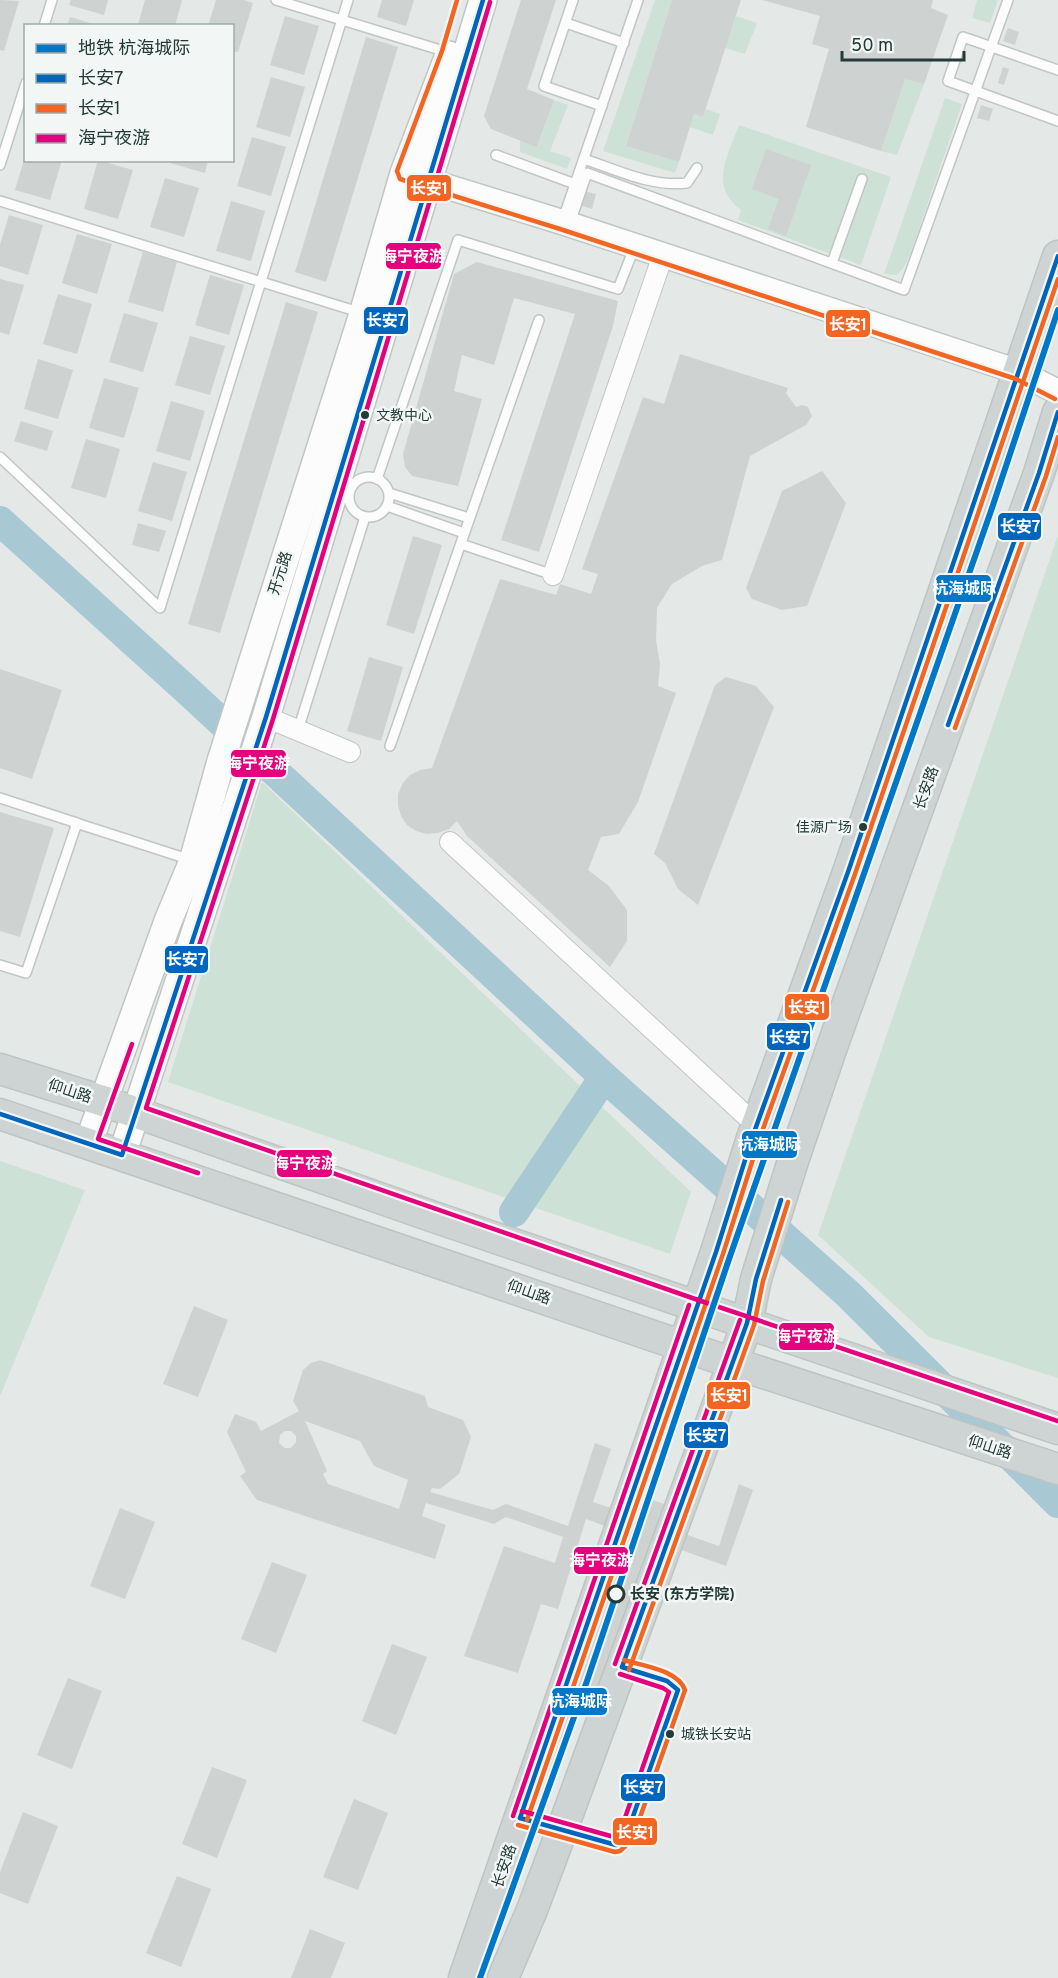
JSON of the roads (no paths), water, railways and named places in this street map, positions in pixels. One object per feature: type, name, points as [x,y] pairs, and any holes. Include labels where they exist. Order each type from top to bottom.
[{"type":"main road","name":"开元路","points":[[137,1113],[263,725],[343,489],[416,177],[465,0]]},
{"type":"main road","name":"开元路","points":[[88,1144],[168,921],[193,861],[221,761],[363,314],[483,0]]},
{"type":"main road","name":"长安路","points":[[464,1978],[716,1252],[754,1132],[848,872],[1058,256]]},
{"type":"main road","name":"长安路","points":[[747,1323],[756,1279],[792,1164],[1039,473],[1058,412]]},
{"type":"main road","name":"仰山路","points":[[0,1069],[103,1101],[546,1256],[1058,1429]]},
{"type":"main road","points":[[122,1155],[137,1113]]},
{"type":"main road","name":"仰山路","points":[[0,1114],[733,1363],[1058,1469]]},
{"type":"main road","points":[[503,1978],[562,1830],[747,1323]]},
{"type":"street","points":[[416,177],[1019,372],[1058,392]]},
{"type":"street","points":[[553,575],[663,255]]},
{"type":"street","points":[[263,725],[298,730],[350,752]]},
{"type":"street","points":[[450,842],[754,1132]]},
{"type":"lane","points":[[45,24],[52,0]]},
{"type":"lane","points":[[276,0],[449,53]]},
{"type":"lane","points":[[0,457],[160,608],[348,0]]},
{"type":"lane","points":[[573,0],[544,86],[602,106]]},
{"type":"lane","points":[[566,224],[584,159],[638,0]]},
{"type":"lane","points":[[566,224],[587,173],[904,290],[1008,0]]},
{"type":"lane","points":[[566,23],[624,43]]},
{"type":"lane","points":[[1058,70],[963,38],[948,81],[1058,121]]},
{"type":"lane","points":[[0,165],[24,89]]},
{"type":"lane","points":[[496,155],[576,184]]},
{"type":"lane","points":[[584,159],[644,180],[670,185],[687,183],[697,168]]},
{"type":"lane","points":[[832,263],[862,178]]},
{"type":"lane","points":[[0,201],[363,314]]},
{"type":"lane","points":[[377,478],[458,240],[618,289],[635,246]]},
{"type":"lane","points":[[390,747],[539,320]]},
{"type":"lane","points":[[377,478],[387,487],[389,493],[387,506],[378,515],[365,517],[354,510],[343,489],[358,480],[377,478]]},
{"type":"lane","points":[[389,493],[469,518]]},
{"type":"lane","points":[[387,506],[464,533]]},
{"type":"lane","points":[[298,730],[365,517]]},
{"type":"lane","points":[[461,544],[553,575]]},
{"type":"lane","points":[[0,798],[193,861]]},
{"type":"lane","points":[[0,965],[26,973],[77,823],[71,821]]},
{"type":"lane","points":[[520,1818],[616,1845],[626,1836],[678,1690],[667,1681],[622,1667]]},
{"type":"waterway","points":[[0,521],[189,692],[604,1077],[848,1294],[1058,1503]]},
{"type":"waterway","points":[[514,1212],[604,1077]]},
{"type":"metro line","name":"杭海城际","points":[[480,1978],[587,1681],[728,1262],[992,508],[1058,310]]},
{"type":"place","name":"文教中心","points":[[365,415]]},
{"type":"place","name":"佳源广场","points":[[863,827]]},
{"type":"place","name":"长安 (东方学院)","points":[[616,1594]]},
{"type":"place","name":"城铁长安站","points":[[670,1734]]}]
